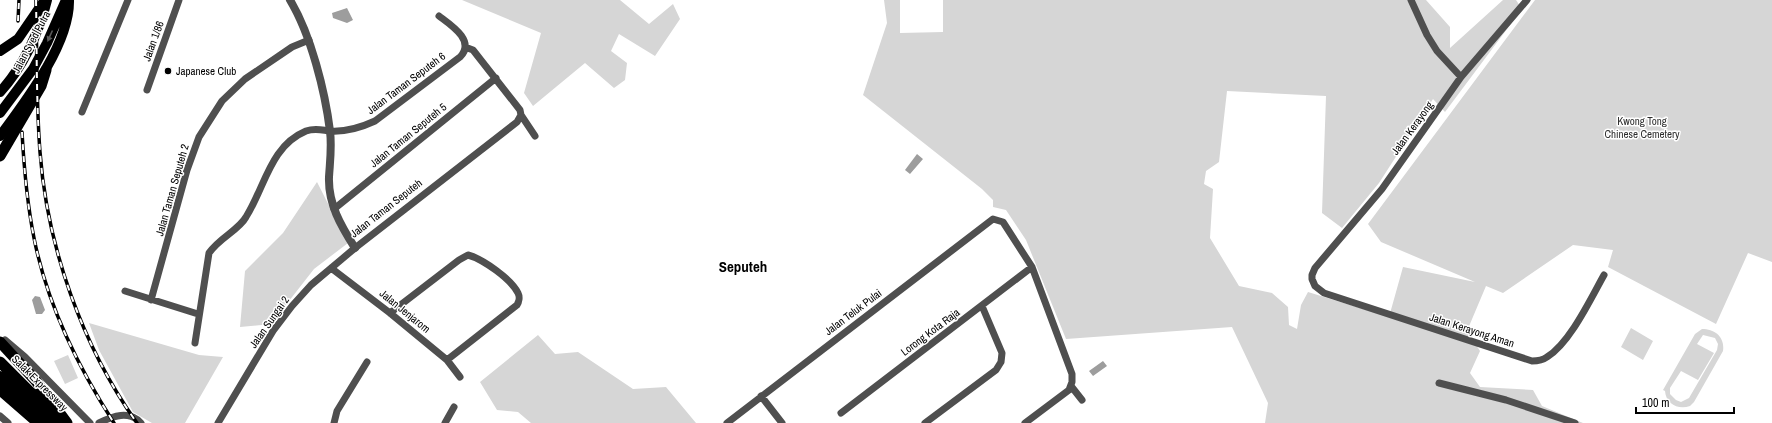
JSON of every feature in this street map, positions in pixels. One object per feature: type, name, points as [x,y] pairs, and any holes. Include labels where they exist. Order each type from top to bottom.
[{"type":"highway","points":[[0,156],[41,86],[46,70]]},
{"type":"highway","points":[[1,343],[36,381],[67,423]]},
{"type":"highway","name":"Salak Expressway","points":[[0,362],[61,423]]},
{"type":"highway","points":[[0,377],[40,423]]},
{"type":"highway","points":[[0,377],[51,423]]},
{"type":"highway","points":[[0,389],[40,423]]},
{"type":"highway","points":[[0,392],[32,423]]},
{"type":"main road","points":[[0,51],[18,39],[46,0]]},
{"type":"main road","name":"Jalan Syed Putra","points":[[0,92],[10,81],[31,46],[46,0]]},
{"type":"main road","name":"Jalan Syed Putra","points":[[0,112],[33,69],[47,43],[66,0]]},
{"type":"main road","points":[[0,136],[46,70],[67,18],[69,0]]},
{"type":"street","points":[[82,112],[128,0]]},
{"type":"street","name":"Jalan 1/86","points":[[147,90],[179,0]]},
{"type":"street","name":"Jalan Taman Seputeh","points":[[290,0],[300,16],[309,40],[330,131],[332,156],[329,178],[331,200],[342,229],[355,248],[518,122],[521,115]]},
{"type":"street","points":[[1411,0],[1430,40],[1437,51],[1461,77]]},
{"type":"street","name":"Jalan Kerayong","points":[[1315,268],[1382,188],[1461,77],[1526,0]]},
{"type":"street","points":[[440,16],[461,33],[465,47],[473,50],[496,78],[520,110],[521,115],[535,136]]},
{"type":"street","name":"Jalan Taman Seputeh 2","points":[[152,300],[187,170],[199,137],[222,101],[245,79],[292,47],[309,40]]},
{"type":"street","name":"Jalan Taman Seputeh 6","points":[[195,343],[198,314],[209,253],[214,245],[246,219],[277,155],[285,144],[308,130],[320,128],[330,131],[363,126],[385,115],[460,57],[464,53],[465,47]]},
{"type":"street","name":"Jalan Taman Seputeh 5","points":[[334,209],[496,78]]},
{"type":"street","name":"Jalan Teluk Pulai","points":[[727,423],[993,219],[1003,222],[1032,267]]},
{"type":"street","name":"Jalan Sungai 2","points":[[219,423],[282,319],[311,284],[355,248]]},
{"type":"street","points":[[390,313],[459,260],[468,255],[478,258],[492,268],[511,284],[519,294],[520,301],[517,306],[447,360]]},
{"type":"street","points":[[1025,423],[1065,394],[1071,386],[1072,374],[1032,267]]},
{"type":"street","name":"Lorong Kota Raja","points":[[841,413],[1032,267]]},
{"type":"street","name":"Jalan Jenjarom","points":[[331,268],[390,313],[447,360],[460,377]]},
{"type":"street","name":"Jalan Kerayong Aman","points":[[1315,268],[1312,275],[1312,280],[1315,286],[1324,293],[1532,361],[1547,358],[1561,344],[1579,318],[1604,275]]},
{"type":"street","points":[[125,291],[198,314]]},
{"type":"street","points":[[925,423],[996,370],[1001,362],[1002,353],[982,306]]},
{"type":"street","points":[[1,343],[5,340],[25,357],[90,423]]},
{"type":"street","points":[[334,423],[337,411],[367,362]]},
{"type":"street","points":[[1439,383],[1506,400],[1575,423]]},
{"type":"street","points":[[1071,386],[1082,400]]},
{"type":"street","points":[[761,396],[782,423]]},
{"type":"street","points":[[445,423],[454,407]]},
{"type":"street","points":[[99,423],[124,414],[132,416],[141,423]]},
{"type":"street","points":[[0,416],[8,423]]},
{"type":"street","points":[[119,416],[124,423]]},
{"type":"green space","points":[[462,0],[620,0],[649,24],[673,4],[680,19],[655,56],[619,34],[611,51],[627,63],[625,80],[614,88],[585,63],[533,106],[524,93],[541,33]]},
{"type":"green space","name":"Kwong Tong Chinese Cemetery","points":[[884,0],[900,0],[900,33],[943,32],[943,0],[1426,0],[1450,27],[1450,48],[1503,0],[1516,0],[1522,9],[1445,112],[1433,99],[1379,183],[1342,228],[1322,213],[1326,96],[1227,91],[1219,162],[1206,171],[1204,184],[1213,189],[1210,238],[1239,286],[1272,293],[1288,307],[1289,325],[1297,329],[1301,305],[1308,292],[1389,317],[1403,267],[1475,282],[1381,242],[1368,224],[1535,0],[1772,0],[1772,262],[1748,253],[1716,324],[1608,267],[1613,250],[1573,245],[1503,293],[1486,286],[1467,331],[1480,351],[1470,373],[1480,387],[1533,390],[1542,406],[1583,423],[1265,423],[1268,403],[1232,327],[1066,339],[1026,240],[1006,210],[993,207],[993,200],[982,189],[863,95],[887,23]]},
{"type":"green space","points":[[317,182],[348,243],[314,269],[271,324],[240,327],[245,271],[283,233]]},
{"type":"green space","points":[[89,323],[199,355],[223,357],[185,423],[152,423],[133,412],[99,350]]},
{"type":"green space","points":[[1631,328],[1653,341],[1643,360],[1621,347]]},
{"type":"green space","points":[[1702,329],[1715,332],[1721,338],[1723,351],[1694,402],[1690,406],[1686,407],[1673,405],[1670,403],[1665,391],[1663,390],[1695,334]],"holes":[[[1703,335],[1715,338],[1718,344],[1717,350],[1689,398],[1681,402],[1676,400],[1670,394],[1670,388],[1681,371],[1698,380],[1714,353],[1697,344]]]},
{"type":"green space","points":[[538,335],[555,354],[578,352],[633,389],[666,387],[696,423],[531,423],[518,412],[497,410],[480,382]]},
{"type":"green space","points":[[68,355],[78,378],[65,384],[54,361]]},
{"type":"shaded area","points":[[347,8],[353,20],[347,23],[333,18],[332,13]]},
{"type":"shaded area","points":[[917,154],[923,159],[910,174],[905,170]]},
{"type":"shaded area","points":[[35,296],[40,297],[45,310],[42,314],[36,314],[32,300]]},
{"type":"shaded area","points":[[1103,361],[1107,366],[1093,376],[1089,371]]},
{"type":"railway","points":[[18,21],[19,0]]},
{"type":"railway","points":[[36,0],[37,95],[40,152],[50,223],[70,294],[84,328],[117,393],[137,423]]},
{"type":"railway","points":[[22,132],[26,185],[34,238],[47,287],[65,334],[76,357],[114,423]]},
{"type":"place","name":"Japanese Club","points":[[168,71]]},
{"type":"district","name":"Seputeh","points":[[743,267]]}]
